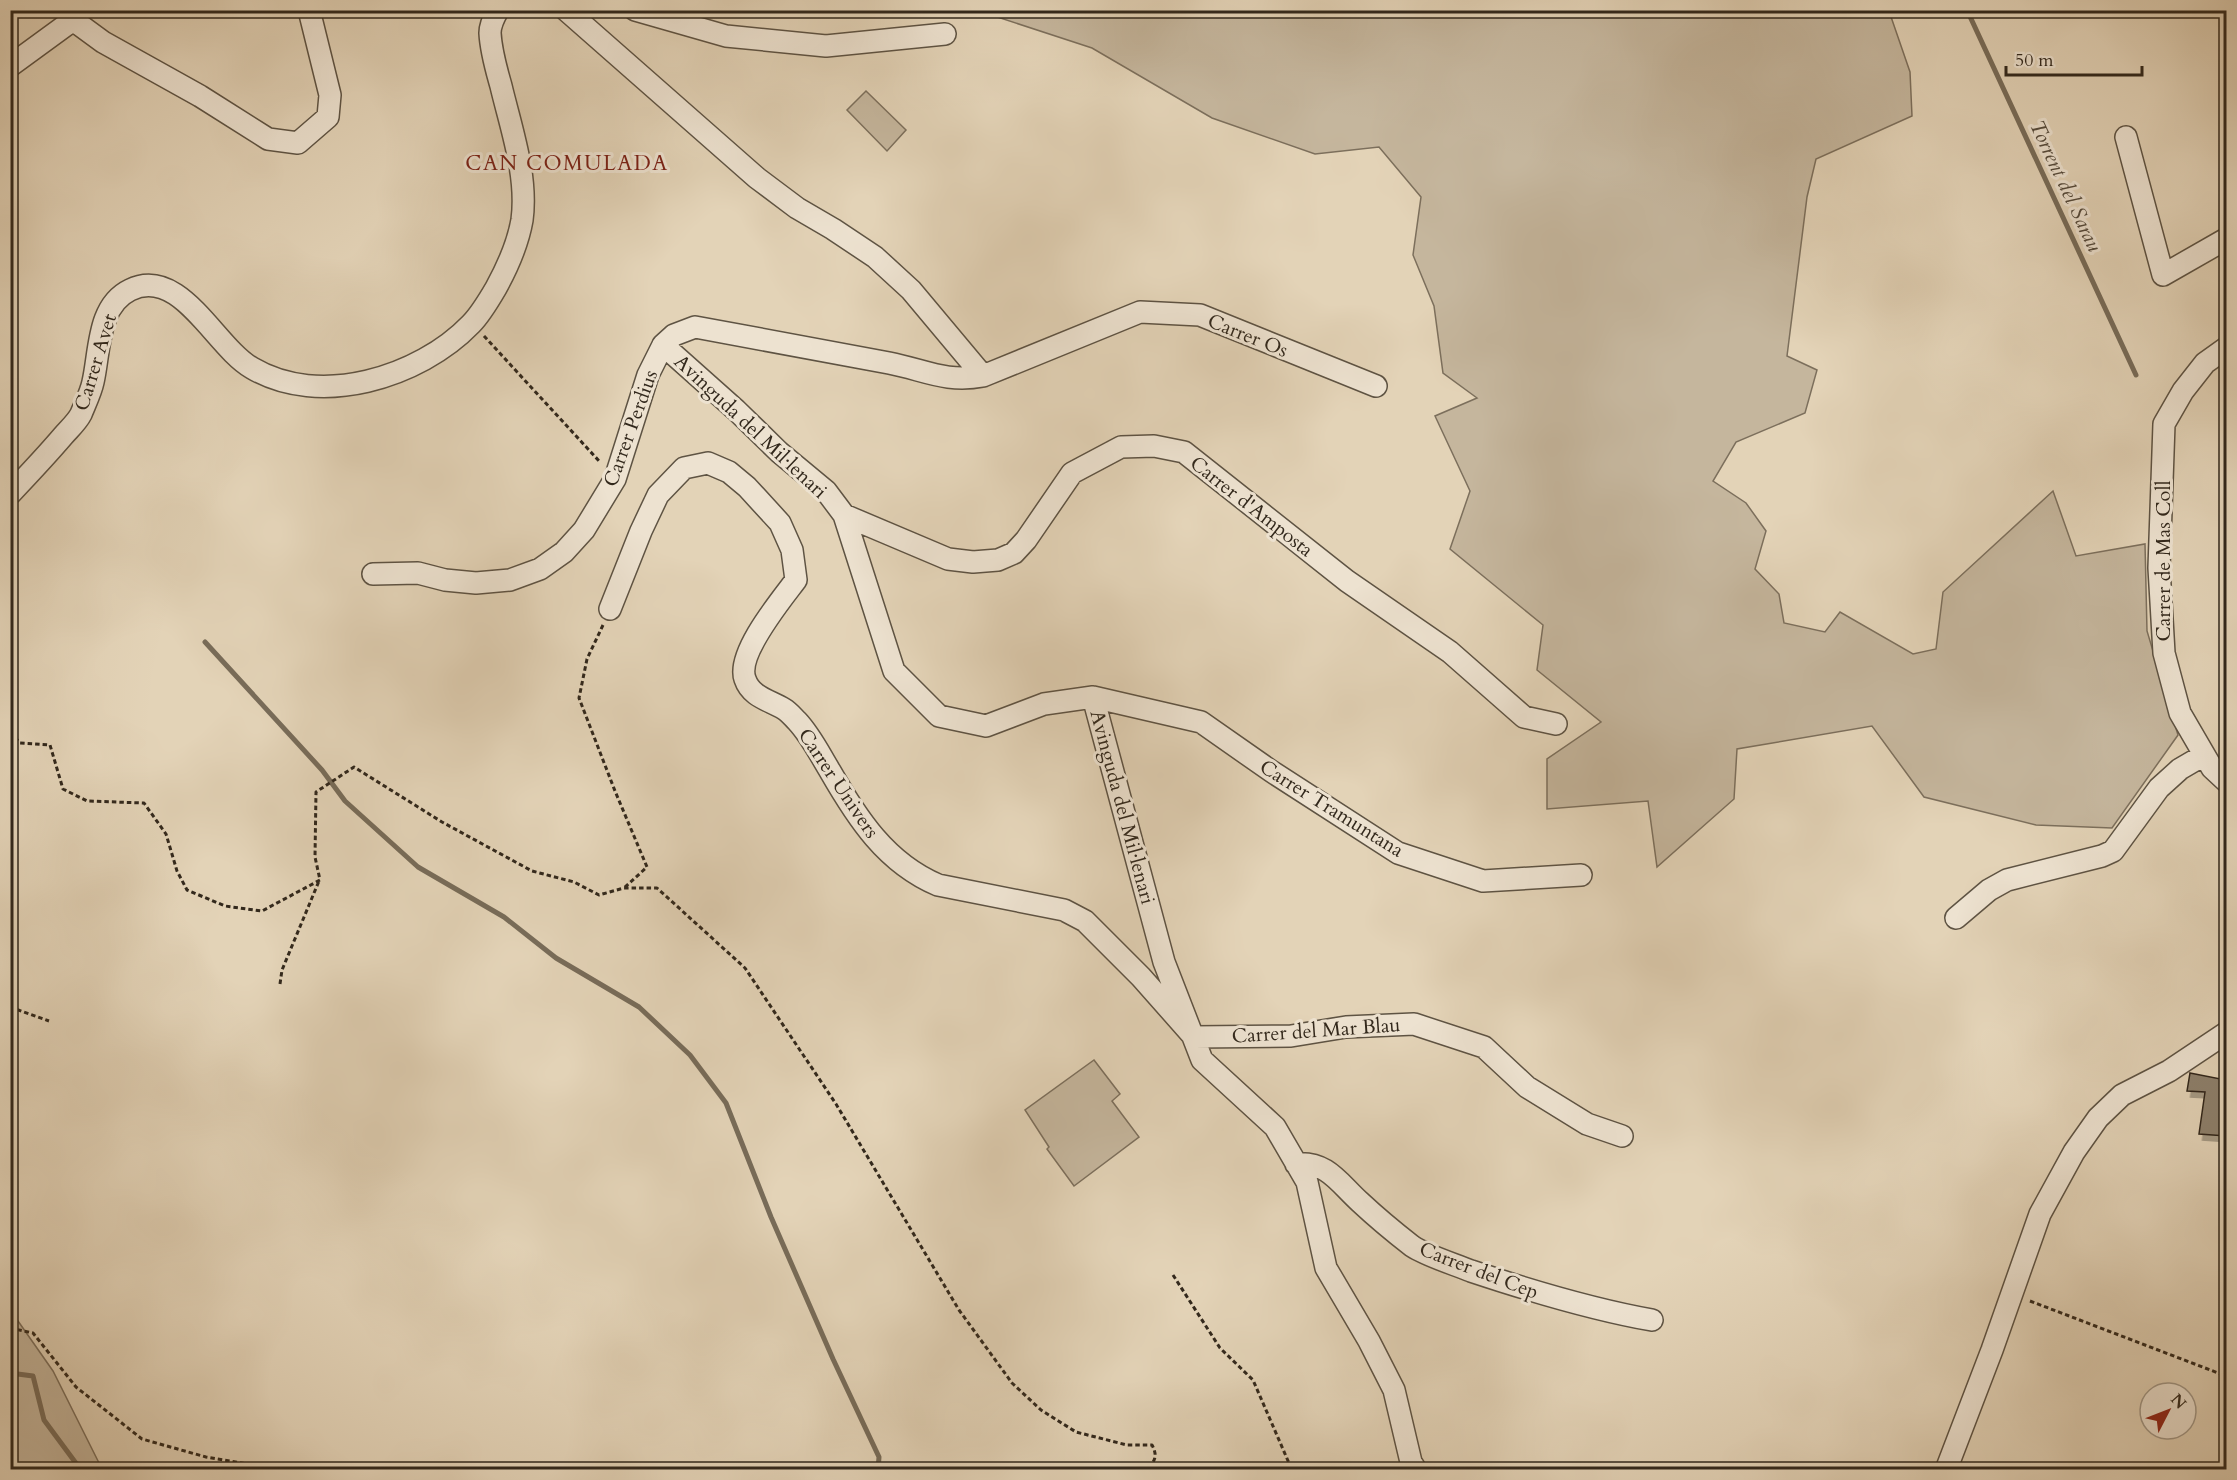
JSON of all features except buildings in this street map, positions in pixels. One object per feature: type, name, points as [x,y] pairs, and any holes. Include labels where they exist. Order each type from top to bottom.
[{"type":"street","points":[[10,66],[74,15],[103,42],[200,96],[268,139],[298,143],[328,117],[330,95],[309,10]]},
{"type":"street","name":"Carrer Avet","points":[[10,494],[80,416],[93,383],[99,344],[113,304],[127,291],[144,284],[163,288],[182,298],[226,347],[251,368],[283,382],[311,387],[351,385],[411,367],[444,348],[472,323],[496,288],[511,257],[522,220],[521,182],[515,147],[492,52],[490,30],[498,10]]},
{"type":"street","points":[[566,10],[757,178],[797,208],[875,257],[911,290],[983,376]]},
{"type":"street","points":[[635,10],[726,36],[826,46],[945,34]]},
{"type":"street","points":[[2126,137],[2163,275],[2226,239]]},
{"type":"street","name":"Carrer Os","points":[[983,376],[1140,312],[1200,315],[1376,386]]},
{"type":"street","name":"Avinguda del Mil·lenari","points":[[983,376],[965,380],[945,378],[907,366],[695,327],[674,335],[663,345],[779,452],[826,491],[844,515],[894,671],[939,716],[986,726],[1044,704],[1093,697],[1164,962],[1202,1060],[1275,1127],[1307,1182],[1326,1268],[1369,1341],[1394,1390],[1411,1462],[1416,1470]]},
{"type":"street","name":"Carrer Perdius","points":[[373,574],[418,573],[445,580],[476,583],[510,580],[540,569],[564,552],[584,530],[615,479],[648,375],[663,345]]},
{"type":"street","name":"Carrer de Mas Coll","points":[[2226,348],[2205,363],[2183,391],[2164,424],[2159,568],[2164,652],[2180,713],[2212,768],[2226,781]]},
{"type":"street","name":"Carrer d'Amposta","points":[[844,515],[948,559],[973,562],[998,560],[1014,553],[1026,540],[1072,473],[1121,447],[1154,446],[1184,452],[1347,581],[1450,652],[1524,717],[1556,724]]},
{"type":"street","name":"Carrer Univers","points":[[610,609],[658,495],[684,468],[708,463],[729,472],[747,487],[780,523],[792,550],[796,580],[769,615],[746,655],[744,678],[757,696],[785,709],[797,722],[813,741],[848,802],[875,839],[896,860],[920,877],[938,885],[1064,910],[1084,921],[1141,977],[1194,1037]]},
{"type":"street","name":"Carrer Tramuntana","points":[[1093,697],[1201,722],[1271,771],[1398,853],[1483,881],[1581,875]]},
{"type":"street","points":[[1956,918],[1989,890],[2007,880],[2102,856],[2113,850],[2159,788],[2180,769],[2204,755]]},
{"type":"street","name":"Carrer del Mar Blau","points":[[1194,1037],[1291,1036],[1346,1027],[1414,1024],[1484,1047],[1527,1087],[1587,1124],[1622,1136]]},
{"type":"street","points":[[1946,1470],[2040,1214],[2074,1152],[2098,1118],[2122,1095],[2169,1071],[2226,1034]]},
{"type":"street","name":"Carrer del Cep","points":[[1296,1164],[1309,1163],[1333,1174],[1358,1201],[1414,1248],[1535,1293],[1617,1314],[1652,1320]]},
{"type":"path","points":[[472,323],[615,479]]},
{"type":"path","points":[[610,609],[587,659],[579,699],[647,867],[624,888]]},
{"type":"path","points":[[10,732],[20,743],[50,745],[63,789],[87,801],[144,803],[166,834],[177,871],[187,890],[225,906],[262,911],[320,880]]},
{"type":"path","points":[[280,984],[282,970],[320,880],[315,857],[316,792],[354,767],[442,822],[532,871],[574,882],[599,895],[624,888],[657,888],[745,968],[836,1104],[959,1310],[1012,1383],[1041,1410],[1076,1432],[1127,1444],[1152,1445],[1156,1453],[1154,1462],[1146,1470]]},
{"type":"path","points":[[10,1007],[49,1021]]},
{"type":"path","points":[[1173,1275],[1220,1348],[1252,1380],[1292,1470]]},
{"type":"path","points":[[2012,1293],[2226,1376]]},
{"type":"path","points":[[10,1328],[33,1333],[76,1387],[142,1439],[206,1457],[254,1465],[265,1470]]},
{"type":"shaded area","points":[[979,11],[1889,11],[1910,72],[1912,116],[1816,159],[1807,197],[1787,356],[1817,370],[1805,413],[1736,442],[1713,481],[1746,503],[1766,531],[1755,569],[1779,594],[1784,623],[1825,632],[1840,612],[1913,654],[1936,649],[1943,592],[2053,491],[2076,556],[2145,544],[2147,631],[2178,735],[2112,828],[2036,825],[1924,797],[1872,726],[1737,749],[1734,799],[1657,867],[1648,801],[1547,809],[1547,759],[1601,722],[1537,670],[1543,625],[1450,549],[1470,491],[1435,416],[1477,398],[1443,373],[1434,306],[1413,255],[1421,197],[1379,147],[1315,154],[1212,118],[1092,48]]},
{"type":"shaded area","points":[[866,91],[906,130],[887,151],[847,110]]},
{"type":"shaded area","points":[[1094,1060],[1120,1094],[1112,1101],[1139,1137],[1074,1186],[1047,1149],[1049,1147],[1025,1110]]},
{"type":"shaded area","points":[[11,1311],[53,1371],[102,1469],[11,1469]]},
{"type":"waterway","name":"Torrent del Sarau","points":[[1967,10],[2136,375]]},
{"type":"waterway","points":[[205,642],[322,770],[345,801],[418,867],[504,917],[556,958],[639,1007],[690,1055],[726,1103],[771,1217],[879,1457],[878,1470]]},
{"type":"waterway","points":[[10,1373],[33,1376],[44,1420],[81,1470]]},
{"type":"district","name":"CAN COMULADA","points":[[567,163]]}]
